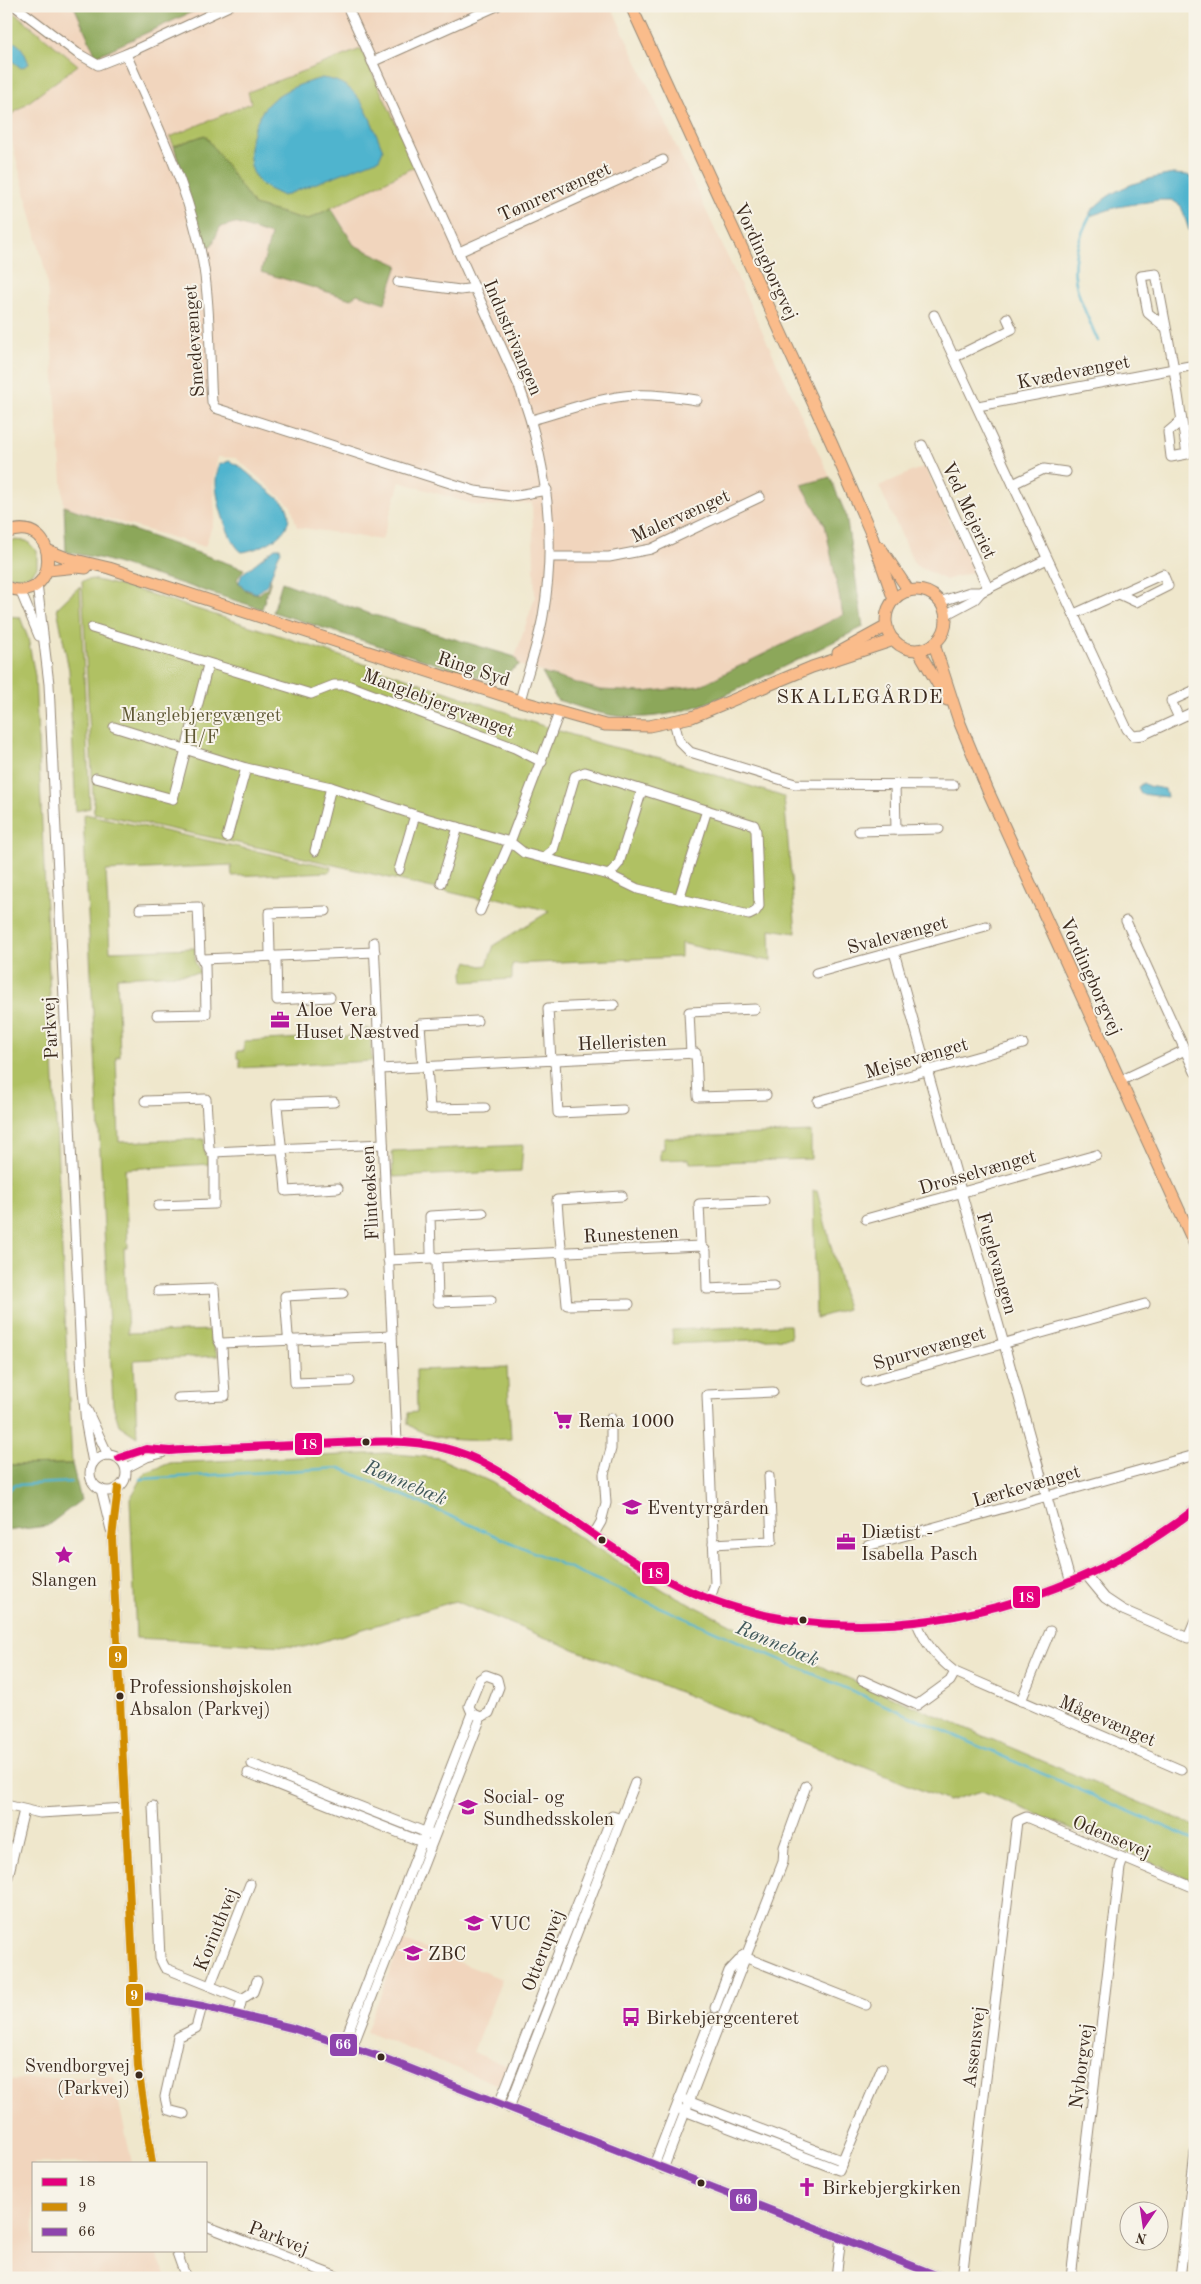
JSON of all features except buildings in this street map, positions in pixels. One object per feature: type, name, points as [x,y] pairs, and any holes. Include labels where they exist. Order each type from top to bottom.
[{"type":"main road","name":"Vordingborgvej","points":[[631,6],[870,531],[894,600]]},
{"type":"main road","points":[[6,533],[16,530],[32,532],[48,550],[48,570],[37,584],[20,590],[6,587]]},
{"type":"main road","name":"Vordingborgvej","points":[[870,531],[909,591]]},
{"type":"main road","name":"Ring Syd","points":[[48,550],[520,701],[606,726],[642,726],[674,721],[710,711],[812,667],[894,640]]},
{"type":"main road","name":"Ring Syd","points":[[48,570],[77,567],[126,574]]},
{"type":"main road","points":[[909,591],[928,593],[939,602],[945,615],[944,631],[934,644],[918,650],[907,649],[894,640],[886,626],[888,610],[894,600],[909,591]]},
{"type":"main road","name":"Ring Syd","points":[[812,667],[886,626]]},
{"type":"main road","name":"Vordingborgvej","points":[[934,644],[959,721]]},
{"type":"main road","name":"Vordingborgvej","points":[[918,650],[959,721],[1195,1245]]},
{"type":"street","points":[[15,6],[77,53],[98,65],[229,6]]},
{"type":"street","name":"Industrivangen","points":[[347,6],[476,288],[532,420],[541,454],[547,490],[550,557],[543,617],[520,701]]},
{"type":"street","points":[[372,62],[497,6]]},
{"type":"street","name":"Smedevænget","points":[[126,54],[179,176],[193,222],[204,268],[208,303],[212,402],[215,408],[474,492],[512,496],[547,490]]},
{"type":"street","name":"Tømrervænget","points":[[459,252],[663,160]]},
{"type":"street","points":[[1166,328],[1148,313],[1141,276],[1156,274],[1174,369],[1181,421]]},
{"type":"street","points":[[398,282],[458,290],[476,288]]},
{"type":"street","points":[[934,315],[1127,729],[1133,736],[1143,735],[1195,711]]},
{"type":"street","points":[[955,357],[1012,329],[1007,318]]},
{"type":"street","name":"Kvædevænget","points":[[978,406],[1195,365]]},
{"type":"street","points":[[532,420],[607,399],[634,395],[662,395],[697,400]]},
{"type":"street","name":"Ved Mejeriet","points":[[922,445],[985,590]]},
{"type":"street","points":[[1013,484],[1044,469],[1066,472]]},
{"type":"street","name":"Malervænget","points":[[550,557],[609,557],[651,550],[760,496]]},
{"type":"street","points":[[945,615],[975,599],[985,590],[1047,559]]},
{"type":"street","points":[[1074,614],[1163,574],[1168,586],[1136,602],[1119,594]]},
{"type":"street","name":"Parkvej","points":[[37,584],[49,684],[82,1376],[86,1425],[93,1463]]},
{"type":"street","name":"Parkvej","points":[[20,590],[44,648]]},
{"type":"street","points":[[939,602],[970,592],[985,590]]},
{"type":"street","name":"Manglebjergvænget","points":[[92,628],[311,694],[334,685],[347,685],[515,748],[542,762]]},
{"type":"street","points":[[96,778],[173,799],[208,664]]},
{"type":"street","points":[[1179,718],[1171,701],[1195,690]]},
{"type":"street","points":[[480,911],[542,762],[559,713]]},
{"type":"street","points":[[674,721],[679,741],[690,752],[795,784],[954,785]]},
{"type":"street","points":[[114,727],[246,768],[331,787],[415,815],[510,842],[524,854],[609,874],[638,889],[749,916],[759,906],[756,831],[754,825],[585,772],[579,772],[575,776],[552,850],[543,858]]},
{"type":"street","points":[[227,836],[246,768]]},
{"type":"street","points":[[895,784],[896,830]]},
{"type":"street","points":[[315,851],[331,787]]},
{"type":"street","points":[[609,874],[619,862],[642,790]]},
{"type":"street","points":[[679,899],[707,810]]},
{"type":"street","points":[[399,870],[415,815]]},
{"type":"street","points":[[441,883],[458,827]]},
{"type":"street","points":[[859,831],[939,829]]},
{"type":"street","points":[[140,909],[198,907],[200,955],[203,959],[206,1014],[157,1015]]},
{"type":"street","points":[[326,910],[269,913],[270,953],[276,960],[277,1000],[330,997]]},
{"type":"street","points":[[1126,921],[1195,1072]]},
{"type":"street","name":"Svalevænget","points":[[816,973],[986,926]]},
{"type":"street","name":"Flinteøksen","points":[[374,942],[396,1442]]},
{"type":"street","points":[[203,959],[375,952]]},
{"type":"street","name":"Fuglevangen","points":[[894,952],[1070,1583]]},
{"type":"street","name":"Helleristen","points":[[614,1005],[548,1008],[558,1113],[623,1110]]},
{"type":"street","name":"Helleristen","points":[[691,1054],[689,1012],[755,1009]]},
{"type":"street","points":[[477,1021],[420,1024],[430,1109],[486,1108]]},
{"type":"street","name":"Mejsevænget","points":[[818,1101],[1023,1044]]},
{"type":"street","points":[[1120,1081],[1185,1050]]},
{"type":"street","name":"Helleristen","points":[[380,1069],[696,1053],[698,1097],[766,1095]]},
{"type":"street","points":[[145,1101],[206,1099],[209,1148],[213,1152],[214,1204],[158,1206]]},
{"type":"street","points":[[334,1102],[277,1104],[281,1148],[284,1153],[286,1191],[338,1188]]},
{"type":"street","points":[[213,1152],[383,1144]]},
{"type":"street","name":"Drosselvænget","points":[[866,1219],[1096,1155]]},
{"type":"street","name":"Runestenen","points":[[622,1196],[557,1200],[559,1248],[562,1252],[567,1305],[629,1304]]},
{"type":"street","name":"Runestenen","points":[[764,1201],[700,1204],[701,1246],[706,1251],[707,1290],[774,1286]]},
{"type":"street","points":[[483,1213],[430,1216],[431,1253],[434,1258],[438,1302],[491,1300]]},
{"type":"street","name":"Runestenen","points":[[388,1260],[701,1246]]},
{"type":"street","points":[[158,1292],[214,1289],[218,1339],[222,1343],[224,1396],[178,1398]]},
{"type":"street","points":[[343,1293],[285,1296],[290,1340],[294,1345],[295,1383],[350,1381]]},
{"type":"street","name":"Spurvevænget","points":[[866,1382],[1145,1304]]},
{"type":"street","points":[[222,1343],[392,1336]]},
{"type":"street","points":[[710,1600],[715,1583],[707,1395],[773,1392]]},
{"type":"street","name":"Parkvej","points":[[86,1407],[108,1455]]},
{"type":"street","points":[[594,1534],[601,1522],[606,1503],[604,1474],[611,1449],[611,1418]]},
{"type":"street","points":[[119,1458],[126,1468],[124,1481],[118,1488],[110,1491],[101,1489],[94,1484],[91,1476],[93,1463],[100,1457],[108,1455],[119,1458],[146,1449],[170,1451],[396,1442],[445,1448],[474,1459],[504,1474],[650,1571],[710,1600],[761,1614],[818,1622],[872,1624],[916,1621],[992,1608],[1070,1583],[1156,1538],[1195,1509]]},
{"type":"street","points":[[126,1468],[147,1457],[170,1451]]},
{"type":"street","name":"Lærkevænget","points":[[867,1546],[1195,1455]]},
{"type":"street","points":[[713,1544],[772,1541],[769,1476]]},
{"type":"street","points":[[112,1538],[118,1488]]},
{"type":"street","points":[[101,1489],[112,1538],[138,2067],[152,2162]]},
{"type":"street","points":[[1086,1575],[1105,1598],[1123,1610],[1188,1638],[1195,1621]]},
{"type":"street","name":"Mågevænget","points":[[916,1621],[924,1640],[936,1657],[955,1672],[1181,1770]]},
{"type":"street","points":[[1021,1701],[1050,1631]]},
{"type":"street","points":[[862,1680],[918,1705],[950,1681],[955,1672]]},
{"type":"street","points":[[348,2047],[477,1715]]},
{"type":"street","points":[[252,1764],[429,1839]]},
{"type":"street","points":[[248,1773],[429,1839]]},
{"type":"street","name":"Otterupvej","points":[[499,2104],[617,1817],[635,1783]]},
{"type":"street","points":[[724,2012],[783,1862],[784,1847],[806,1786]]},
{"type":"street","points":[[6,1805],[40,1813],[126,1808]]},
{"type":"street","name":"Korinthvej","points":[[153,1806],[160,1958],[165,1968],[242,1999]]},
{"type":"street","points":[[6,1885],[24,1810]]},
{"type":"street","name":"Otterupvej","points":[[509,2108],[617,1817]]},
{"type":"street","name":"Odensevej","points":[[1017,1820],[1026,1817],[1195,1888]]},
{"type":"street","name":"Assensvej","points":[[962,2278],[1017,1820]]},
{"type":"street","name":"Nyborgvej","points":[[1071,2278],[1119,1878],[1123,1859]]},
{"type":"street","name":"Korinthvej","points":[[210,1986],[250,1884]]},
{"type":"street","points":[[745,1955],[866,2004]]},
{"type":"street","points":[[715,2008],[729,1971],[745,1955]]},
{"type":"street","points":[[238,2015],[242,1999],[253,1992],[257,1981]]},
{"type":"street","points":[[135,1994],[202,2006],[292,2028],[348,2047],[499,2104],[943,2278]]},
{"type":"street","points":[[184,2114],[168,2110],[165,2097],[178,2037],[196,2028],[202,2006]]},
{"type":"street","points":[[685,2100],[711,2018]]},
{"type":"street","points":[[654,2165],[720,2022]]},
{"type":"street","points":[[681,2109],[839,2170],[882,2068]]},
{"type":"street","points":[[685,2100],[843,2161]]},
{"type":"street","points":[[663,2169],[681,2109]]},
{"type":"street","points":[[1180,2278],[1195,2153]]},
{"type":"street","name":"Parkvej","points":[[208,2227],[340,2278]]},
{"type":"street","points":[[836,2278],[841,2237]]},
{"type":"street","points":[[177,2252],[186,2278]]},
{"type":"shaded area","points":[[7,6],[611,6],[830,477],[802,485],[825,525],[843,615],[699,686],[643,692],[600,690],[519,665],[515,657],[535,597],[532,503],[479,506],[400,482],[382,540],[297,527],[291,506],[236,458],[218,457],[213,482],[215,517],[205,547],[64,506],[46,274],[6,119],[78,65]]},
{"type":"shaded area","points":[[925,466],[973,572],[946,580],[915,565],[879,486]]},
{"type":"shaded area","name":"ZBC","points":[[402,1940],[502,1979],[473,2052],[507,2066],[499,2085],[366,2032]]},
{"type":"shaded area","points":[[113,2076],[132,2162],[32,2162],[32,2252],[156,2252],[167,2278],[6,2278],[6,2080]]},
{"type":"green space","points":[[6,6],[78,65],[6,119]]},
{"type":"green space","points":[[74,6],[205,6],[96,56]]},
{"type":"green space","points":[[361,49],[416,166],[307,220],[253,205],[205,135],[174,146],[170,137],[251,103],[248,92]]},
{"type":"green space","points":[[205,135],[254,205],[307,220],[331,208],[354,245],[398,265],[385,303],[357,294],[351,299],[261,272],[271,235],[235,223],[220,227],[212,245],[202,249],[174,146]]},
{"type":"green space","points":[[830,477],[846,515],[863,627],[719,698],[702,705],[665,715],[627,717],[609,715],[557,700],[542,673],[600,690],[643,692],[699,686],[843,615],[825,525],[802,485]]},
{"type":"green space","points":[[64,506],[244,569],[237,579],[241,586],[248,591],[259,594],[267,588],[271,579],[262,609],[103,559],[66,552]]},
{"type":"green space","points":[[13,540],[27,541],[37,551],[37,567],[27,576],[19,578],[6,574],[6,544]]},
{"type":"green space","name":"Manglebjergvænget H/F","points":[[92,579],[137,590],[272,633],[509,713],[512,716],[604,745],[665,759],[784,797],[796,933],[770,929],[771,961],[723,953],[681,943],[681,957],[512,964],[512,979],[464,982],[463,973],[468,961],[481,966],[487,965],[494,945],[550,911],[493,897],[479,899],[266,849],[94,813],[82,581]]},
{"type":"green space","points":[[282,582],[361,611],[515,657],[519,665],[493,682],[273,612]]},
{"type":"green space","points":[[80,586],[90,808],[76,811],[69,670],[57,608]]},
{"type":"green space","points":[[6,616],[20,617],[28,638],[35,676],[72,1464],[6,1465]]},
{"type":"green space","points":[[85,814],[331,867],[330,872],[232,876],[231,865],[106,871],[110,951],[195,948],[195,962],[201,973],[117,977],[120,1056],[116,1057],[119,1142],[204,1139],[205,1153],[210,1164],[125,1169],[128,1248],[124,1248],[128,1333],[212,1330],[211,1339],[218,1356],[134,1360],[137,1437],[119,1425],[113,1405],[83,817]]},
{"type":"green space","points":[[365,1028],[370,1029],[372,1061],[240,1068],[240,1059],[237,1058],[237,1051],[244,1051],[244,1041],[365,1035]]},
{"type":"green space","points":[[811,1132],[811,1159],[690,1163],[689,1159],[660,1160],[660,1149],[664,1149],[664,1138]]},
{"type":"green space","points":[[523,1145],[521,1171],[393,1177],[392,1151]]},
{"type":"green space","points":[[813,1191],[817,1191],[847,1309],[816,1318]]},
{"type":"green space","points":[[790,1325],[791,1338],[673,1344],[672,1330]]},
{"type":"green space","points":[[507,1367],[511,1439],[458,1440],[444,1438],[419,1431],[408,1424],[408,1413],[417,1412],[416,1370]]},
{"type":"green space","points":[[386,1453],[439,1458],[493,1483],[665,1591],[782,1650],[1195,1826],[1195,1881],[982,1791],[948,1801],[455,1601],[304,1647],[136,1638],[130,1499],[145,1473],[170,1463]]},
{"type":"green space","points":[[72,1464],[81,1500],[47,1526],[6,1531],[6,1465]]},
{"type":"water","points":[[11,41],[20,47],[29,64],[21,68],[6,56],[6,45]]},
{"type":"water","points":[[322,78],[336,81],[346,86],[355,94],[368,114],[383,150],[379,159],[283,196],[261,184],[254,173],[250,152],[254,130],[263,110],[275,98],[294,87]]},
{"type":"water","points":[[1173,174],[1187,175],[1195,179],[1195,235],[1189,230],[1181,206],[1172,200],[1159,200],[1117,207],[1090,216],[1090,212],[1108,196],[1139,182]]},
{"type":"water","points":[[229,461],[239,466],[285,504],[289,514],[284,530],[277,537],[260,547],[242,552],[227,530],[216,488],[219,465]]},
{"type":"water","points":[[275,548],[280,548],[281,551],[269,580],[262,590],[256,593],[243,588],[239,582],[242,574]]},
{"type":"water","points":[[1143,783],[1148,786],[1165,789],[1167,797],[1141,794],[1138,787]]},
{"type":"waterway","points":[[1090,216],[1081,234],[1074,265],[1078,293],[1098,341]]},
{"type":"waterway","name":"Rønnebæk","points":[[140,1479],[340,1468],[1195,1840]]},
{"type":"waterway","name":"Rønnebæk","points":[[6,1493],[14,1485],[72,1482]]},
{"type":"transit line","name":"18","points":[[119,1458],[146,1449],[170,1451],[366,1442],[413,1443],[444,1448],[469,1456],[492,1467],[637,1563],[652,1572],[717,1602],[786,1619],[858,1625],[931,1620],[1003,1605],[1072,1581],[1137,1549],[1195,1509]]},
{"type":"transit line","name":"9","points":[[118,1488],[112,1538],[138,2067],[152,2162]]},
{"type":"transit line","name":"66","points":[[135,1994],[202,2006],[292,2028],[378,2056],[943,2278]]},
{"type":"place","name":"Aloe Vera Huset Næstved","points":[[280,1020]]},
{"type":"place","name":"Rema 1000","points":[[563,1420]]},
{"type":"place","name":"Eventyrgården","points":[[632,1507]]},
{"type":"place","name":"Diætist - Isabella Pasch","points":[[846,1542]]},
{"type":"place","name":"Slangen","points":[[64,1555]]},
{"type":"place","name":"Professionshøjskolen Absalon (Parkvej)","points":[[120,1696]]},
{"type":"place","name":"Social- og Sundhedsskolen","points":[[468,1807]]},
{"type":"place","name":"VUC","points":[[474,1923]]},
{"type":"place","name":"ZBC","points":[[413,1953]]},
{"type":"place","name":"Birkebjergcenteret","points":[[631,2017]]},
{"type":"place","name":"Svendborgvej (Parkvej)","points":[[139,2075]]},
{"type":"place","name":"Birkebjergkirken","points":[[807,2187]]},
{"type":"district","name":"SKALLEGÅRDE","points":[[860,696]]}]
